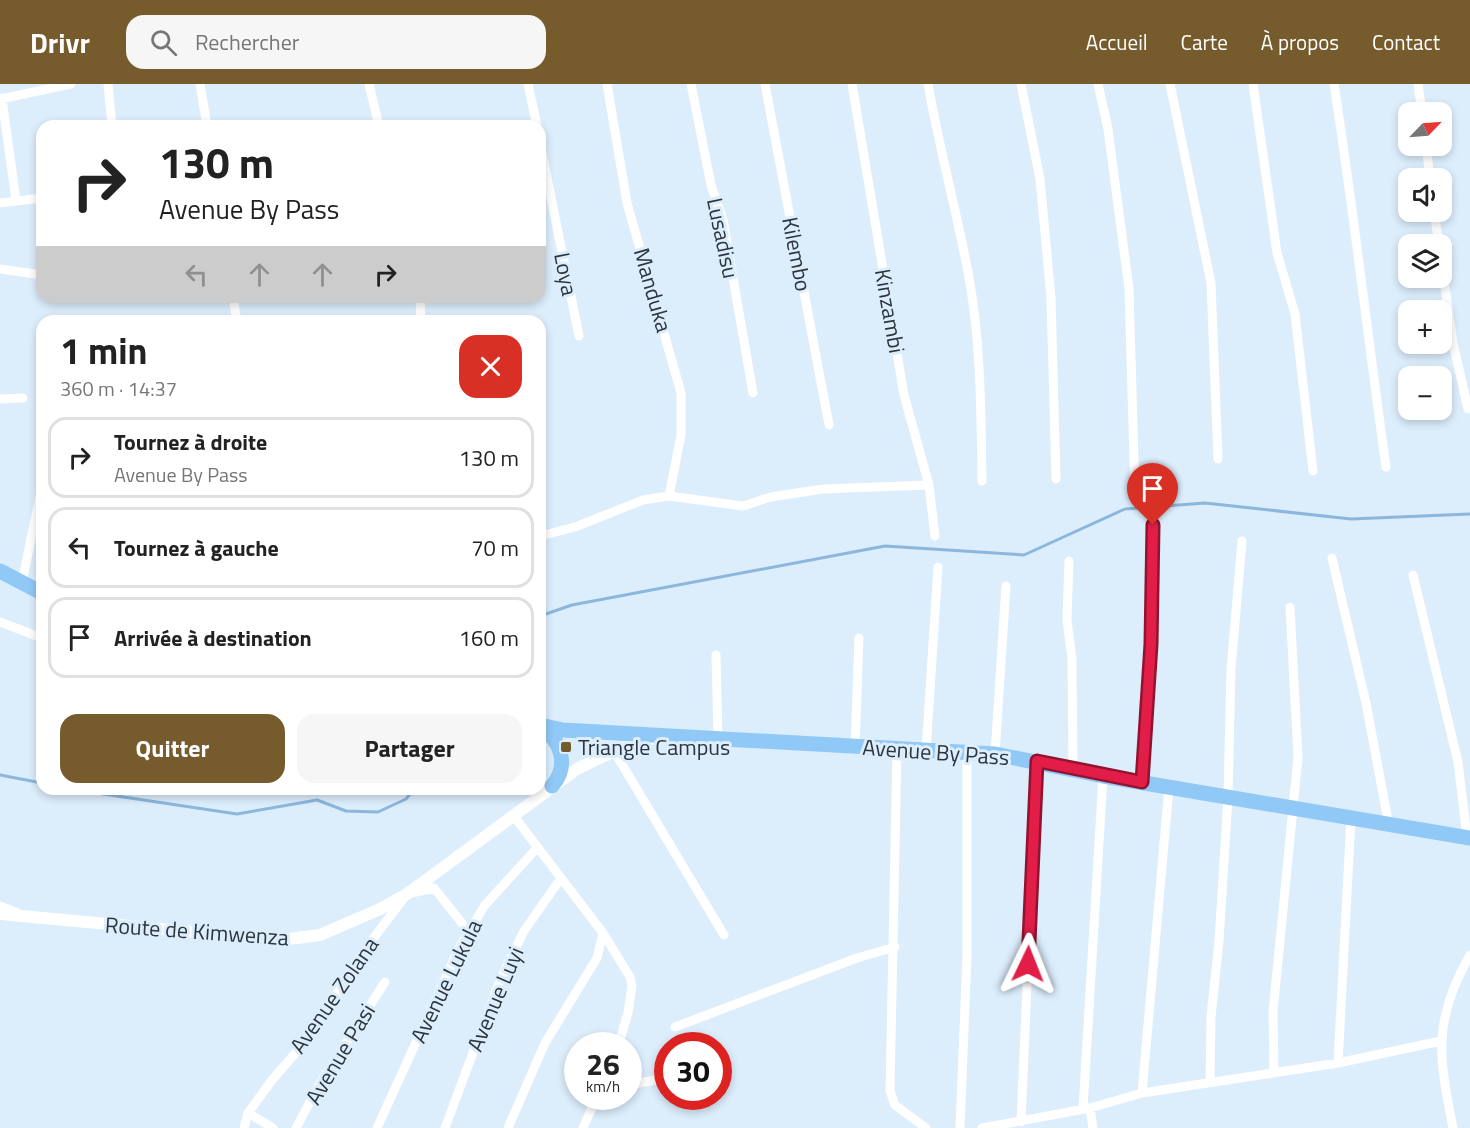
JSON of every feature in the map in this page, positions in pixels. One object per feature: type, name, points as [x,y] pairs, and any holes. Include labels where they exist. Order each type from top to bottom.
[{"type":"highway","points":[[0,571],[36,589]]},
{"type":"highway","name":"Avenue By Pass","points":[[546,727],[662,736],[995,754],[1102,776],[1468,838]]},
{"type":"highway","points":[[546,730],[558,746],[561,758],[559,778],[552,786]]},
{"type":"street","points":[[16,201],[1,99],[70,84]]},
{"type":"street","points":[[108,84],[111,120]]},
{"type":"street","points":[[200,84],[206,120]]},
{"type":"street","points":[[369,84],[378,120]]},
{"type":"street","points":[[528,84],[536,120]]},
{"type":"street","name":"Manduka","points":[[607,84],[627,203],[681,393],[681,435],[669,495]]},
{"type":"street","name":"Lusadisu","points":[[691,84],[711,185],[723,220],[753,393]]},
{"type":"street","name":"Kilembo","points":[[765,84],[829,425]]},
{"type":"street","name":"Kinzambi","points":[[852,84],[904,394],[929,485],[935,536]]},
{"type":"street","points":[[928,84],[968,273],[980,380],[982,481]]},
{"type":"street","points":[[1021,84],[1040,179],[1051,298],[1056,479]]},
{"type":"street","points":[[1098,84],[1108,129],[1129,289],[1135,495]]},
{"type":"street","points":[[1170,84],[1211,283],[1218,459]]},
{"type":"street","points":[[1252,84],[1277,253],[1295,314],[1313,471]]},
{"type":"street","points":[[1334,84],[1354,215],[1386,467]]},
{"type":"street","points":[[1418,84],[1421,102]]},
{"type":"street","name":"Loya","points":[[546,173],[579,336]]},
{"type":"street","points":[[0,202],[36,199]]},
{"type":"street","points":[[0,269],[36,275]]},
{"type":"street","points":[[1445,288],[1453,343],[1468,410]]},
{"type":"street","points":[[0,399],[23,398]]},
{"type":"street","points":[[546,534],[575,527],[643,500],[669,495],[743,506],[771,497],[823,489],[929,485]]},
{"type":"street","points":[[22,582],[36,516]]},
{"type":"street","points":[[1142,782],[1151,644],[1153,525]]},
{"type":"street","points":[[1210,1082],[1211,1017],[1219,941],[1228,797],[1231,669],[1242,541]]},
{"type":"street","points":[[1332,558],[1366,703],[1389,826]]},
{"type":"street","points":[[1069,561],[1067,620],[1072,659],[1073,770]]},
{"type":"street","points":[[926,751],[938,567]]},
{"type":"street","points":[[1413,575],[1458,762],[1468,838]]},
{"type":"street","points":[[995,754],[1006,586]]},
{"type":"street","points":[[1274,1071],[1274,1012],[1298,757],[1290,607]]},
{"type":"street","points":[[0,622],[36,636]]},
{"type":"street","points":[[855,747],[859,638]]},
{"type":"street","points":[[716,655],[718,739]]},
{"type":"street","name":"Route de Kimwenza","points":[[546,790],[576,769],[614,751],[662,736]]},
{"type":"street","points":[[897,749],[895,947],[890,1091],[895,1105],[926,1128]]},
{"type":"street","points":[[614,751],[724,935]]},
{"type":"street","points":[[960,1128],[967,956],[967,752]]},
{"type":"street","points":[[1021,1122],[1037,761]]},
{"type":"street","points":[[1094,1128],[1086,1108],[1102,776]]},
{"type":"street","points":[[1143,1093],[1169,787]]},
{"type":"street","name":"Route de Kimwenza","points":[[0,914],[281,940],[320,935],[380,909],[407,894],[540,795]]},
{"type":"street","points":[[513,815],[603,933],[630,977],[632,986],[622,1032]]},
{"type":"street","points":[[1338,1063],[1351,818]]},
{"type":"street","name":"Avenue Lukula","points":[[377,1128],[469,932],[485,905],[537,848]]},
{"type":"street","name":"Avenue Luyi","points":[[445,1128],[500,980],[524,931],[561,878]]},
{"type":"street","points":[[407,894],[434,888],[469,932]]},
{"type":"street","name":"Avenue Zolana","points":[[244,1128],[248,1113],[272,1080],[312,1034],[357,960],[407,894]]},
{"type":"street","points":[[0,906],[25,917]]},
{"type":"street","points":[[508,1128],[544,1043],[597,958],[603,933]]},
{"type":"street","points":[[675,1027],[856,958],[895,947]]},
{"type":"street","points":[[1453,1128],[1441,1041],[1444,1014],[1455,981],[1470,955]]},
{"type":"street","name":"Avenue Pasi","points":[[296,1128],[319,1085],[385,982]]},
{"type":"street","points":[[982,1128],[1086,1108],[1143,1093],[1274,1071],[1338,1063],[1441,1041]]},
{"type":"street","points":[[583,1128],[591,1110]]},
{"type":"street","points":[[248,1113],[273,1128]]},
{"type":"waterway","points":[[546,614],[572,605],[885,546],[1024,555],[1125,509],[1205,503],[1351,519],[1470,514]]},
{"type":"waterway","points":[[0,775],[36,782]]},
{"type":"waterway","points":[[110,795],[237,814],[317,800],[346,811],[378,812],[406,799],[409,795]]},
{"type":"place","name":"Triangle Campus","points":[[566,747]]},
{"type":"route","points":[[1028,964],[1037,761],[1102,776],[1142,782],[1151,644],[1153,525]]}]
